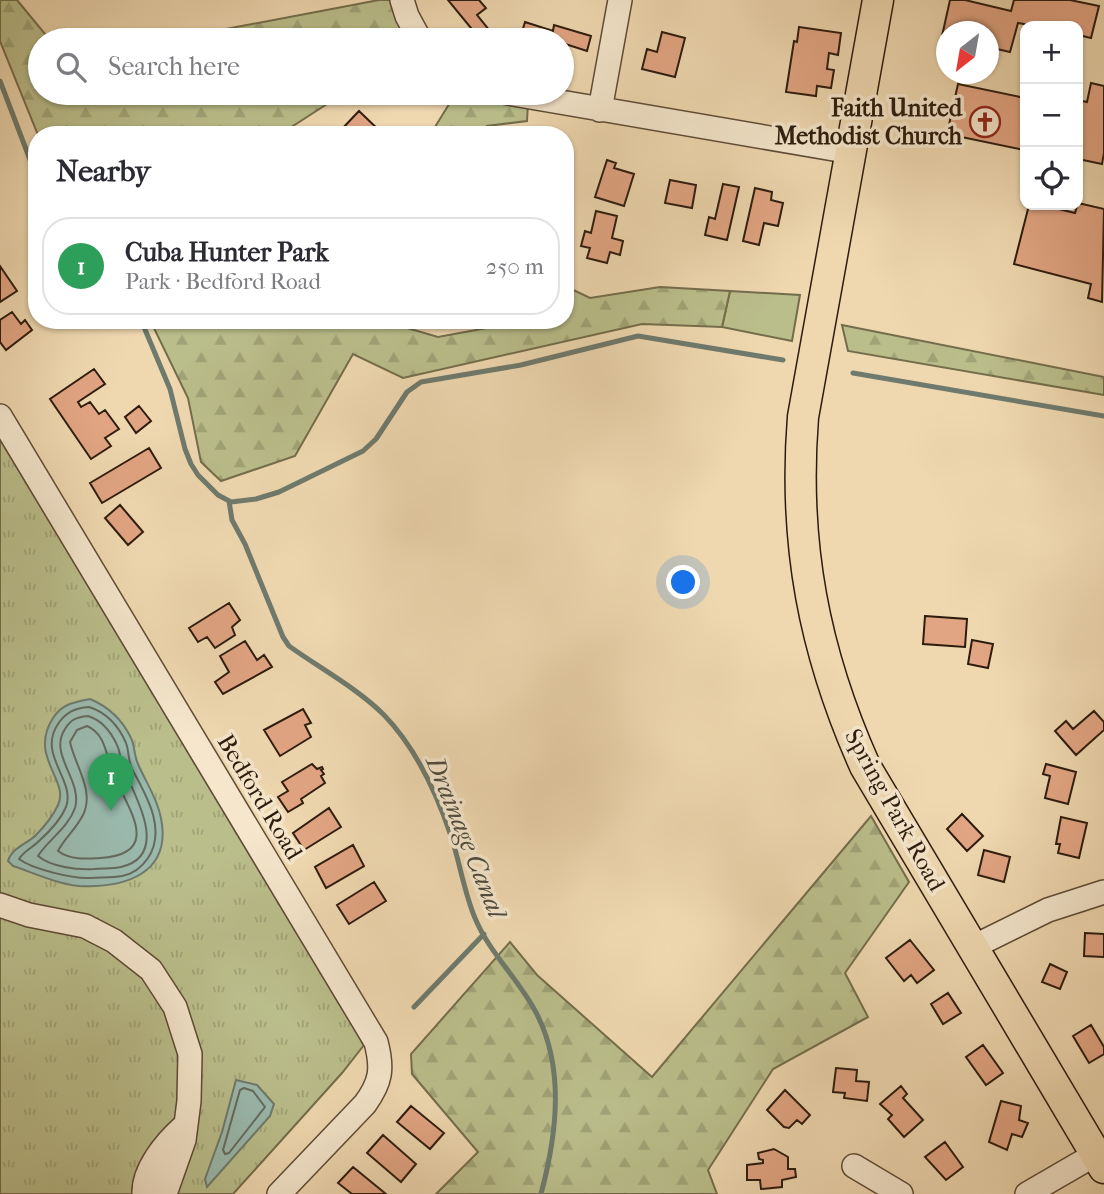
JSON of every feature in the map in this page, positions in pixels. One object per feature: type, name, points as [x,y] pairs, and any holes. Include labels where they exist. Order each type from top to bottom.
[{"type":"main road","name":"Spring Park Road","points":[[878,0],[803,417],[800,487],[805,569],[813,616],[829,674],[861,756],[1100,1161]]},
{"type":"street","points":[[402,0],[414,28]]},
{"type":"street","points":[[600,110],[620,0]]},
{"type":"street","points":[[573,105],[851,152]]},
{"type":"street","name":"Bedford Road","points":[[0,416],[376,1042],[381,1058],[376,1089],[279,1194]]},
{"type":"street","points":[[973,947],[1048,910],[1104,892]]},
{"type":"street","points":[[0,905],[29,915],[85,926],[114,941],[151,970],[175,1007],[190,1054],[189,1101],[184,1140],[165,1194]]},
{"type":"street","points":[[144,1194],[149,1170],[172,1137],[185,1125]]},
{"type":"street","points":[[1027,1194],[1100,1161]]},
{"type":"street","points":[[854,1166],[901,1194]]},
{"type":"green space","points":[[0,0],[17,0],[40,28],[28,28],[28,105],[325,105],[293,126],[34,126],[0,41]]},
{"type":"green space","points":[[379,0],[395,0],[405,28],[231,28]]},
{"type":"green space","points":[[449,105],[528,105],[527,121],[487,126],[436,126]]},
{"type":"green space","points":[[660,287],[730,291],[722,327],[642,324],[403,378],[353,354],[295,456],[221,481],[201,462],[188,398],[154,329],[411,329],[438,337],[482,329],[574,329],[574,290],[590,298]]},
{"type":"green space","points":[[730,291],[800,295],[792,341],[722,327]]},
{"type":"green space","points":[[842,325],[1104,377],[1104,395],[848,351]]},
{"type":"green space","points":[[0,439],[364,1045],[233,1194],[0,1194]]},
{"type":"green space","points":[[871,816],[909,882],[845,973],[868,1017],[773,1069],[708,1170],[717,1194],[436,1194],[478,1152],[412,1074],[411,1054],[510,942],[537,975],[652,1077]]},
{"type":"water","points":[[90,699],[114,714],[127,731],[159,810],[163,837],[159,853],[152,865],[141,874],[113,884],[79,886],[46,878],[13,866],[8,861],[16,849],[42,829],[58,805],[59,786],[45,745],[53,718],[64,707]]},
{"type":"water","points":[[236,1080],[257,1085],[274,1104],[270,1116],[207,1187],[205,1179],[222,1132]]},
{"type":"building","points":[[448,0],[479,0],[486,8],[477,15],[488,28],[471,28]]},
{"type":"building","points":[[950,0],[965,0],[1011,11],[1014,0],[1070,0],[1099,6],[1091,38],[1083,36],[1083,21],[1020,21],[1010,52],[999,50],[999,21],[945,21]]},
{"type":"building","points":[[525,22],[544,28],[523,28]]},
{"type":"building","points":[[799,27],[841,33],[838,55],[829,53],[827,69],[834,70],[831,88],[817,86],[816,96],[786,92],[794,41],[797,42]]},
{"type":"building","points":[[574,31],[591,36],[587,51],[574,47]]},
{"type":"building","points":[[662,32],[685,38],[675,77],[642,69],[647,49],[657,52]]},
{"type":"building","points":[[1091,83],[1104,86],[1102,164],[1083,160],[1083,101],[1087,102]]},
{"type":"building","points":[[958,84],[1020,97],[1020,149],[947,134]]},
{"type":"building","points":[[359,111],[375,126],[345,126]]},
{"type":"building","points":[[607,160],[616,163],[614,168],[634,174],[624,206],[595,197]]},
{"type":"building","points":[[670,180],[696,185],[692,208],[665,203]]},
{"type":"building","points":[[723,184],[739,187],[727,240],[705,235],[709,217],[715,219]]},
{"type":"building","points":[[755,188],[772,192],[771,200],[783,203],[778,226],[764,223],[759,245],[743,241]]},
{"type":"building","points":[[1083,204],[1104,209],[1102,302],[1088,298],[1091,284],[1014,264],[1028,210],[1063,210],[1075,213],[1076,210],[1083,210]]},
{"type":"building","points":[[596,211],[617,216],[612,238],[623,241],[620,255],[610,252],[607,263],[587,258],[590,248],[581,246],[585,231],[591,233]]},
{"type":"building","points":[[0,266],[17,291],[0,302]]},
{"type":"building","points":[[12,312],[21,324],[25,320],[28,329],[32,330],[6,350],[0,342],[0,320]]},
{"type":"building","points":[[94,369],[105,384],[78,402],[81,407],[90,402],[99,414],[105,410],[119,429],[105,438],[111,446],[91,459],[50,399]]},
{"type":"building","points":[[139,406],[151,421],[136,433],[125,417]]},
{"type":"building","points":[[149,448],[161,468],[102,503],[90,483]]},
{"type":"building","points":[[120,505],[143,532],[128,545],[105,518]]},
{"type":"building","points":[[229,603],[240,620],[232,627],[235,635],[215,648],[207,637],[198,642],[189,628]]},
{"type":"building","points":[[925,616],[967,619],[965,647],[923,644]]},
{"type":"building","points":[[972,640],[993,644],[988,668],[968,664]]},
{"type":"building","points":[[245,641],[257,660],[264,655],[272,667],[223,694],[215,682],[229,672],[220,656]]},
{"type":"building","points":[[303,709],[311,723],[305,725],[311,737],[280,756],[264,730]]},
{"type":"building","points":[[1094,711],[1104,722],[1104,730],[1076,755],[1055,731],[1066,721],[1073,729]]},
{"type":"building","points":[[312,764],[317,769],[322,767],[324,774],[321,776],[325,783],[301,799],[303,803],[288,812],[278,797],[288,791],[282,782]]},
{"type":"building","points":[[1046,764],[1076,772],[1068,804],[1045,798],[1050,776],[1043,774]]},
{"type":"building","points":[[329,808],[341,827],[304,850],[293,833]]},
{"type":"building","points":[[962,814],[983,836],[967,851],[947,829]]},
{"type":"building","points":[[1061,817],[1087,823],[1079,858],[1058,853],[1060,844],[1056,844]]},
{"type":"building","points":[[353,845],[364,866],[326,888],[315,867]]},
{"type":"building","points":[[984,850],[1010,857],[1004,882],[978,875]]},
{"type":"building","points":[[374,882],[386,901],[349,924],[337,905]]},
{"type":"building","points":[[1085,933],[1104,934],[1104,957],[1084,956]]},
{"type":"building","points":[[910,940],[934,970],[917,983],[911,975],[904,981],[886,958]]},
{"type":"building","points":[[1050,964],[1067,972],[1060,989],[1042,982]]},
{"type":"building","points":[[948,993],[961,1013],[943,1024],[931,1004]]},
{"type":"building","points":[[1091,1025],[1104,1047],[1104,1054],[1089,1063],[1073,1036]]},
{"type":"building","points":[[983,1045],[1003,1073],[986,1085],[966,1057]]},
{"type":"building","points":[[836,1068],[857,1070],[856,1081],[869,1082],[867,1101],[844,1098],[845,1093],[833,1092]]},
{"type":"building","points":[[901,1086],[907,1094],[903,1098],[923,1120],[904,1137],[888,1119],[892,1115],[880,1104]]},
{"type":"building","points":[[785,1090],[810,1115],[802,1124],[797,1120],[789,1128],[784,1127],[767,1110]]},
{"type":"building","points":[[1001,1101],[1021,1106],[1019,1120],[1028,1123],[1022,1137],[1012,1134],[1007,1150],[989,1142]]},
{"type":"building","points":[[411,1106],[444,1133],[430,1149],[397,1122]]},
{"type":"building","points":[[383,1135],[416,1164],[401,1182],[367,1153]]},
{"type":"building","points":[[945,1142],[963,1167],[946,1180],[925,1157]]},
{"type":"building","points":[[774,1149],[788,1157],[788,1169],[795,1169],[796,1177],[782,1180],[782,1187],[761,1189],[760,1180],[747,1180],[747,1165],[763,1163],[758,1153]]},
{"type":"building","points":[[353,1167],[386,1194],[352,1194],[338,1183]]},
{"type":"waterway","points":[[0,81],[28,154]]},
{"type":"waterway","points":[[145,329],[170,389],[191,464],[218,495],[231,502],[256,499],[279,492],[363,451],[376,439],[407,392],[421,382],[521,365],[638,336],[783,360]]},
{"type":"waterway","points":[[853,373],[1104,416]]},
{"type":"waterway","name":"Drainage Canal","points":[[229,501],[232,520],[289,646],[373,705],[395,728],[415,756],[445,820],[475,918],[533,1007],[543,1029],[554,1075],[555,1099],[551,1147],[541,1194]]},
{"type":"waterway","points":[[414,1007],[484,934]]},
{"type":"place","name":"Faith United Methodist Church","points":[[985,122]]},
{"type":"place","name":"Cuba Hunter Park","points":[[111,811]]}]
